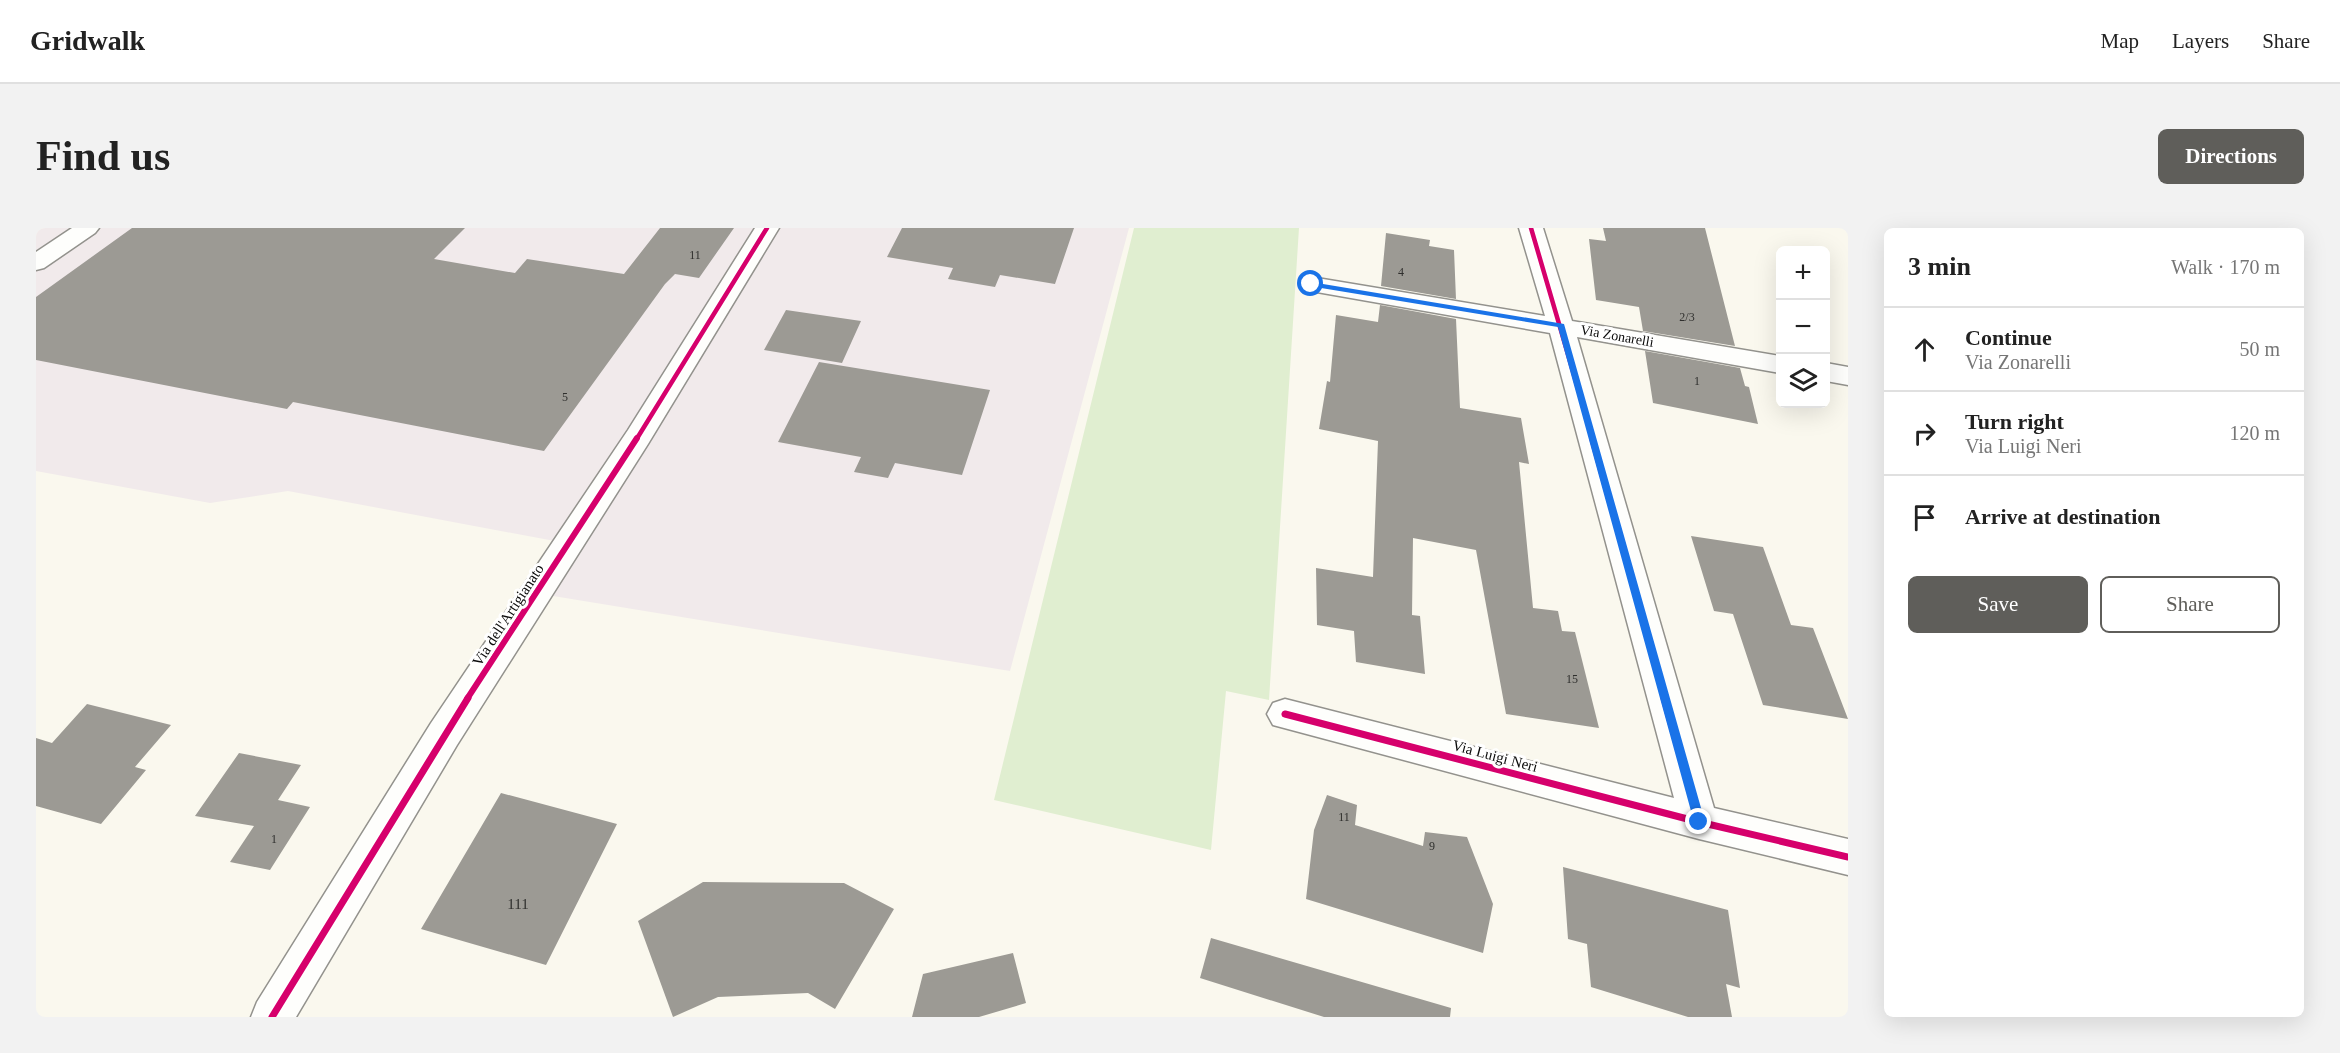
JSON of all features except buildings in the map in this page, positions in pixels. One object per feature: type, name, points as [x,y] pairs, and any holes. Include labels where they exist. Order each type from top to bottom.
[{"type":"street","points":[[36,263],[87,228]]},
{"type":"street","name":"Via dell'Artigianato","points":[[272,1017],[444,734],[638,437],[767,228]]},
{"type":"street","points":[[1531,228],[1561,326],[1699,822]]},
{"type":"street","name":"Via Zonarelli","points":[[1311,284],[1776,363]]},
{"type":"street","points":[[1830,373],[1848,376]]},
{"type":"street","name":"Via Luigi Neri","points":[[1285,714],[1699,822],[1848,857]]},
{"type":"shaded area","points":[[36,228],[1129,228],[1010,671],[547,595],[576,545],[288,491],[210,503],[36,471]]},
{"type":"green space","points":[[1134,228],[1299,228],[1269,700],[1226,691],[1211,850],[994,800]]},
{"type":"cycle path","points":[[272,1017],[444,734],[638,437],[767,228]]},
{"type":"cycle path","points":[[1531,228],[1561,326],[1699,822],[1848,857]]},
{"type":"cycle path","points":[[1285,714],[1699,822]]},
{"type":"route","points":[[1311,284],[1561,326],[1699,822]]}]
